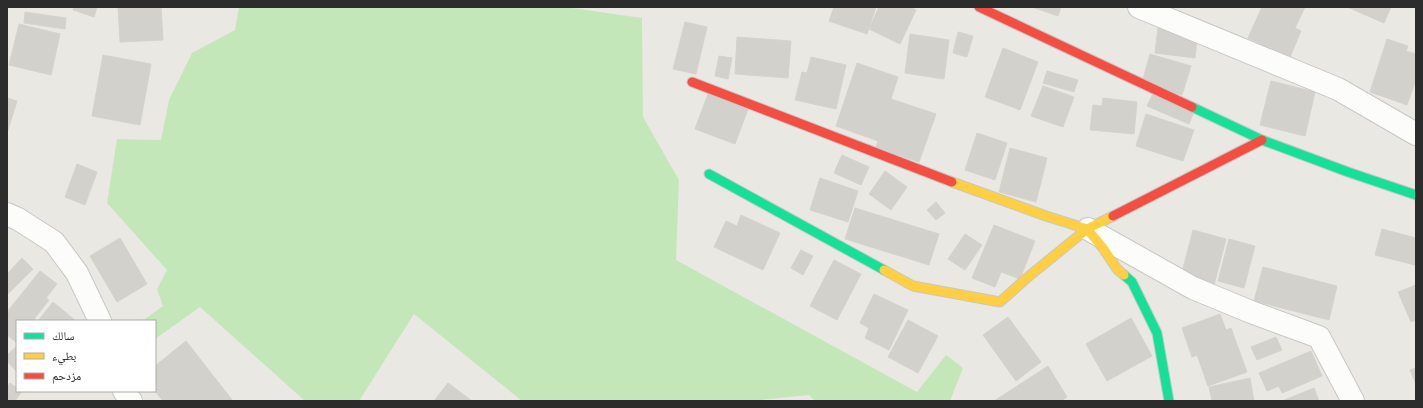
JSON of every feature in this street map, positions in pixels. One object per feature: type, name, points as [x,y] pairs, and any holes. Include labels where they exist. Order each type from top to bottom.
[{"type":"street","points":[[979,7],[1262,140],[1348,172],[1416,195]]},
{"type":"street","points":[[1139,7],[1338,89],[1416,134]]},
{"type":"street","points":[[692,82],[919,170],[1046,216],[1087,229],[1193,288],[1251,312],[1319,337],[1353,401]]},
{"type":"street","points":[[710,174],[912,286],[1000,302],[1087,229],[1262,140]]},
{"type":"street","points":[[7,214],[18,219],[54,242],[77,273],[100,320]]},
{"type":"street","points":[[1087,229],[1103,248],[1117,269],[1132,282],[1142,302],[1156,333],[1169,401]]},
{"type":"street","points":[[125,392],[131,401]]},
{"type":"green space","points":[[239,7],[565,7],[642,18],[643,117],[679,180],[676,260],[917,392],[946,355],[963,368],[950,401],[815,401],[809,395],[751,401],[522,401],[414,314],[359,401],[305,401],[200,307],[156,338],[156,320],[143,320],[163,306],[157,289],[167,270],[107,203],[117,139],[161,140],[169,100],[192,53],[235,30]]},
{"type":"building","points":[[74,7],[97,7],[94,17],[73,10]]},
{"type":"building","points":[[118,7],[161,7],[163,40],[120,42]]},
{"type":"building","points":[[834,7],[876,7],[867,34],[829,21]]},
{"type":"building","points":[[879,7],[910,7],[916,10],[900,44],[869,29]]},
{"type":"building","points":[[1032,7],[1061,7],[1058,16]]},
{"type":"building","points":[[1262,7],[1305,7],[1295,28],[1301,31],[1290,57],[1248,38]]},
{"type":"building","points":[[1347,7],[1391,7],[1384,23]]},
{"type":"building","points":[[25,12],[66,18],[65,29],[24,23]]},
{"type":"building","points":[[685,22],[707,27],[696,74],[673,69]]},
{"type":"building","points":[[19,24],[60,34],[51,75],[9,65]]},
{"type":"building","points":[[1158,27],[1198,32],[1195,58],[1155,53]]},
{"type":"building","points":[[958,32],[973,36],[967,57],[953,53]]},
{"type":"building","points":[[910,34],[949,40],[944,79],[905,73]]},
{"type":"building","points":[[737,37],[791,41],[788,78],[735,74]]},
{"type":"building","points":[[1387,39],[1408,46],[1406,51],[1416,54],[1416,80],[1407,105],[1370,92]]},
{"type":"building","points":[[1003,48],[1038,62],[1020,110],[985,97]]},
{"type":"building","points":[[1150,54],[1191,66],[1182,95],[1142,83]]},
{"type":"building","points":[[103,55],[151,64],[140,125],[92,116]]},
{"type":"building","points":[[719,56],[732,58],[728,79],[715,76]]},
{"type":"building","points":[[811,57],[846,65],[836,109],[795,100],[802,72],[807,73]]},
{"type":"building","points":[[857,63],[898,77],[891,99],[936,114],[919,162],[876,147],[878,141],[836,126]]},
{"type":"building","points":[[1047,71],[1078,80],[1074,92],[1043,83]]},
{"type":"building","points":[[1271,81],[1315,92],[1305,136],[1260,125]]},
{"type":"building","points":[[1043,86],[1074,97],[1063,127],[1031,116]]},
{"type":"building","points":[[708,94],[748,109],[735,144],[695,129]]},
{"type":"building","points":[[1153,94],[1194,111],[1189,124],[1147,106]]},
{"type":"building","points":[[7,98],[17,101],[7,133]]},
{"type":"building","points":[[1103,98],[1137,102],[1134,134],[1090,130],[1093,105],[1102,106]]},
{"type":"building","points":[[1146,114],[1194,130],[1183,161],[1136,146]]},
{"type":"building","points":[[977,133],[1007,143],[995,180],[965,170]]},
{"type":"building","points":[[1010,148],[1047,158],[1036,202],[999,192]]},
{"type":"building","points":[[842,155],[869,167],[861,185],[834,173]]},
{"type":"building","points":[[77,164],[97,172],[85,205],[65,197]]},
{"type":"building","points":[[885,171],[907,187],[891,210],[869,194]]},
{"type":"building","points":[[820,178],[858,191],[848,222],[810,210]]},
{"type":"building","points":[[936,202],[945,213],[936,220],[927,210]]},
{"type":"building","points":[[855,208],[939,234],[929,265],[845,239]]},
{"type":"building","points":[[741,215],[780,233],[763,270],[714,247],[726,221],[737,226]]},
{"type":"building","points":[[994,225],[1035,241],[1020,279],[1001,272],[995,287],[972,278]]},
{"type":"building","points":[[1382,229],[1416,238],[1415,265],[1375,255]]},
{"type":"building","points":[[1193,230],[1226,239],[1214,285],[1181,276]]},
{"type":"building","points":[[965,234],[982,245],[965,270],[948,259]]},
{"type":"building","points":[[120,238],[147,284],[117,302],[90,256]]},
{"type":"building","points":[[1229,239],[1255,246],[1244,288],[1218,281]]},
{"type":"building","points":[[801,250],[813,256],[803,275],[791,268]]},
{"type":"building","points":[[22,258],[33,269],[7,295],[7,274]]},
{"type":"building","points":[[834,260],[861,274],[837,320],[810,306]]},
{"type":"building","points":[[1263,267],[1337,286],[1329,320],[1254,301]]},
{"type":"building","points":[[40,271],[57,284],[46,298],[49,300],[34,319],[36,320],[16,320],[16,342],[7,335],[7,312]]},
{"type":"building","points":[[1416,285],[1416,320],[1411,322],[1398,292]]},
{"type":"building","points":[[874,294],[908,310],[889,350],[865,338],[869,328],[860,323]]},
{"type":"building","points":[[53,302],[75,320],[39,320]]},
{"type":"building","points":[[1220,314],[1226,330],[1231,328],[1247,372],[1208,386],[1197,355],[1192,357],[1182,328]]},
{"type":"building","points":[[1008,317],[1041,362],[1016,381],[983,335]]},
{"type":"building","points":[[1131,318],[1152,356],[1107,381],[1086,344]]},
{"type":"building","points":[[908,320],[938,336],[918,373],[888,357]]},
{"type":"building","points":[[1276,337],[1282,350],[1257,360],[1251,347]]},
{"type":"building","points":[[186,341],[233,401],[163,401],[156,392],[156,365]]},
{"type":"building","points":[[16,347],[16,371],[7,361],[7,355]]},
{"type":"building","points":[[1311,351],[1322,376],[1282,393],[1279,386],[1267,391],[1259,373]]},
{"type":"building","points":[[1048,366],[1067,397],[1061,401],[994,401]]},
{"type":"building","points":[[1416,368],[1416,384],[1410,370]]},
{"type":"building","points":[[1250,378],[1254,401],[1212,401],[1209,387]]},
{"type":"building","points":[[10,383],[16,387],[16,392],[21,392],[15,401],[7,401],[7,387]]},
{"type":"building","points":[[448,383],[472,401],[434,401]]},
{"type":"building","points":[[1314,388],[1319,401],[1282,401]]},
{"type":"traffic: fast","points":[[1192,107],[1262,140],[1348,172],[1416,195]]},
{"type":"traffic: fast","points":[[709,174],[884,270]]},
{"type":"traffic: fast","points":[[1124,275],[1132,282],[1157,333],[1169,401]]},
{"type":"traffic: slow","points":[[952,182],[1046,216],[1087,229],[1103,248],[1117,269],[1124,275]]},
{"type":"traffic: slow","points":[[884,270],[913,286],[1000,302],[1087,229],[1113,216]]},
{"type":"traffic: jam","points":[[979,7],[1192,107]]},
{"type":"traffic: jam","points":[[692,82],[952,182]]},
{"type":"traffic: jam","points":[[1113,216],[1262,140]]}]
